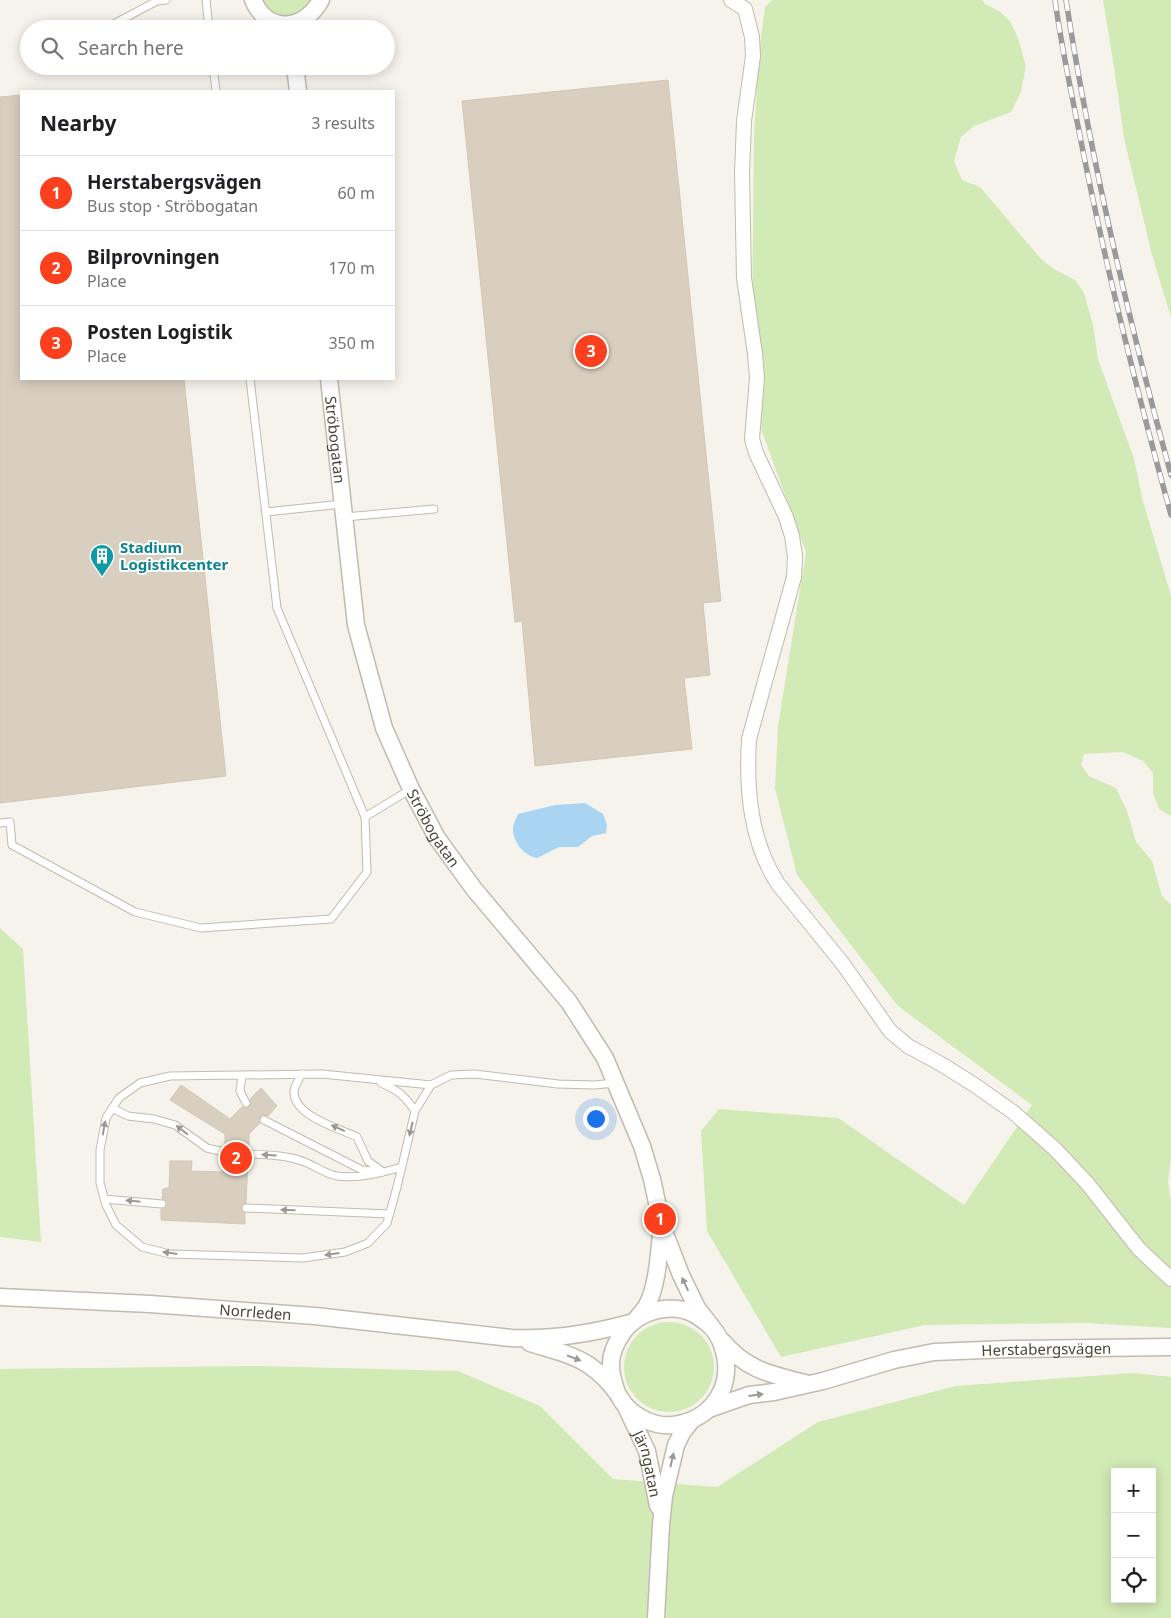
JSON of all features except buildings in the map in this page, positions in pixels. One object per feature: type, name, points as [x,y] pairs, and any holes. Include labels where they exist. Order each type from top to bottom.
[{"type":"street","points":[[253,0],[261,14],[269,20]]},
{"type":"street","points":[[307,20],[321,0]]},
{"type":"street","points":[[731,0],[745,9],[752,37],[754,56],[744,121],[742,173],[744,278],[757,378],[752,438],[756,453],[786,517],[792,536],[795,556],[794,577],[749,739],[749,786],[754,827],[762,854],[778,884],[843,964],[890,1031],[908,1046],[941,1064],[1005,1107],[1055,1149],[1087,1183],[1139,1249],[1171,1279]]},
{"type":"street","points":[[296,75],[298,90]]},
{"type":"street","name":"Ströbogatan","points":[[329,380],[356,625],[384,728],[411,790],[438,838],[474,889],[569,1002],[605,1058],[642,1146],[652,1179],[662,1226],[681,1275],[697,1308],[710,1326]]},
{"type":"street","name":"Ströbogatan","points":[[634,1320],[647,1305],[651,1294],[656,1274],[662,1226]]},
{"type":"street","name":"Norrleden","points":[[0,1297],[150,1304],[315,1316],[511,1338]]},
{"type":"street","points":[[676,1309],[694,1314],[710,1326],[721,1339],[727,1364],[727,1376],[720,1395],[710,1409],[691,1421],[672,1425],[658,1424],[636,1415],[591,1366],[542,1347],[511,1338],[533,1339],[571,1336],[607,1330],[658,1310],[676,1309]]},
{"type":"street","points":[[621,1399],[612,1375],[610,1362],[616,1341],[634,1320]]},
{"type":"street","name":"Herstabergsvägen","points":[[721,1339],[733,1353],[746,1363],[769,1374],[807,1384]]},
{"type":"street","name":"Herstabergsvägen","points":[[710,1409],[749,1395],[823,1382],[894,1360],[934,1352],[1171,1347]]},
{"type":"street","name":"Järngatan","points":[[621,1399],[647,1451],[657,1494],[660,1526]]},
{"type":"street","name":"Järngatan","points":[[656,1618],[660,1526],[664,1496],[674,1453],[682,1433],[691,1421]]},
{"type":"lane","points":[[121,20],[158,1],[166,0]]},
{"type":"lane","points":[[206,0],[208,20]]},
{"type":"lane","points":[[214,75],[216,90]]},
{"type":"lane","points":[[0,823],[10,822],[12,845],[135,912],[202,928],[331,919],[368,872],[365,817],[277,608],[250,380]]},
{"type":"lane","points":[[266,512],[434,509]]},
{"type":"lane","points":[[365,817],[411,790]]},
{"type":"lane","points":[[302,1074],[295,1086],[294,1092],[297,1105],[308,1115],[357,1137],[368,1161],[383,1172]]},
{"type":"lane","points":[[431,1085],[415,1111],[387,1222],[368,1242],[345,1252],[303,1258],[170,1254],[142,1247],[116,1225],[104,1199],[100,1183],[100,1150],[106,1118],[119,1098],[140,1083],[170,1076],[322,1074],[376,1081],[431,1085],[451,1075],[475,1074],[558,1084],[594,1085],[616,1083]]},
{"type":"lane","points":[[242,1075],[240,1091],[246,1103]]},
{"type":"lane","points":[[376,1081],[398,1091],[415,1111]]},
{"type":"lane","points":[[112,1108],[128,1116],[175,1125],[207,1148],[224,1152]]},
{"type":"lane","points":[[264,1120],[362,1170],[383,1172]]},
{"type":"lane","points":[[248,1154],[286,1156],[303,1161],[336,1176],[356,1177],[402,1167]]},
{"type":"lane","points":[[104,1199],[162,1204]]},
{"type":"lane","points":[[246,1208],[389,1214]]},
{"type":"green space","points":[[261,0],[313,0],[301,13],[282,17],[268,9]]},
{"type":"green space","points":[[772,0],[982,0],[1010,21],[1018,38],[1026,66],[1021,92],[1011,112],[974,126],[961,137],[954,161],[962,180],[980,187],[1041,259],[1054,269],[1075,280],[1084,293],[1093,325],[1098,359],[1134,459],[1143,501],[1171,596],[1171,816],[1159,809],[1153,793],[1153,773],[1143,761],[1123,752],[1084,754],[1081,765],[1089,776],[1116,788],[1127,811],[1136,842],[1152,861],[1162,896],[1171,905],[1171,1156],[1168,1182],[1171,1201],[1171,1328],[1086,1323],[925,1325],[781,1357],[707,1231],[701,1131],[719,1109],[838,1118],[964,1205],[1032,1105],[898,1006],[797,875],[775,788],[778,726],[806,552],[762,432],[752,324],[754,135],[759,53],[765,7]]},
{"type":"green space","points":[[1103,0],[1171,0],[1171,318],[1151,251],[1124,138]]},
{"type":"green space","points":[[0,928],[23,949],[41,1242],[0,1237]]},
{"type":"green space","points":[[660,1322],[678,1322],[694,1329],[707,1342],[714,1358],[714,1376],[707,1392],[694,1405],[678,1412],[660,1412],[644,1405],[631,1392],[624,1376],[624,1358],[631,1342],[644,1329]]},
{"type":"green space","points":[[257,1366],[458,1371],[540,1406],[613,1479],[717,1487],[818,1422],[956,1386],[1133,1373],[1171,1377],[1171,1618],[0,1618],[0,1369]]},
{"type":"water","points":[[585,803],[603,814],[607,825],[606,833],[592,836],[578,847],[559,847],[537,858],[528,854],[517,844],[513,829],[518,814],[555,805]]},
{"type":"railway","points":[[1055,0],[1066,66],[1099,228],[1133,372],[1171,515]]},
{"type":"railway","points":[[1066,0],[1087,120],[1125,298],[1171,475]]},
{"type":"place","name":"Posten Logistik","points":[[591,351]]},
{"type":"place","name":"Stadium Logistikcenter","points":[[102,577]]},
{"type":"place","name":"Bilprovningen","points":[[236,1158]]},
{"type":"place","name":"Herstabergsvägen","points":[[660,1219]]}]
